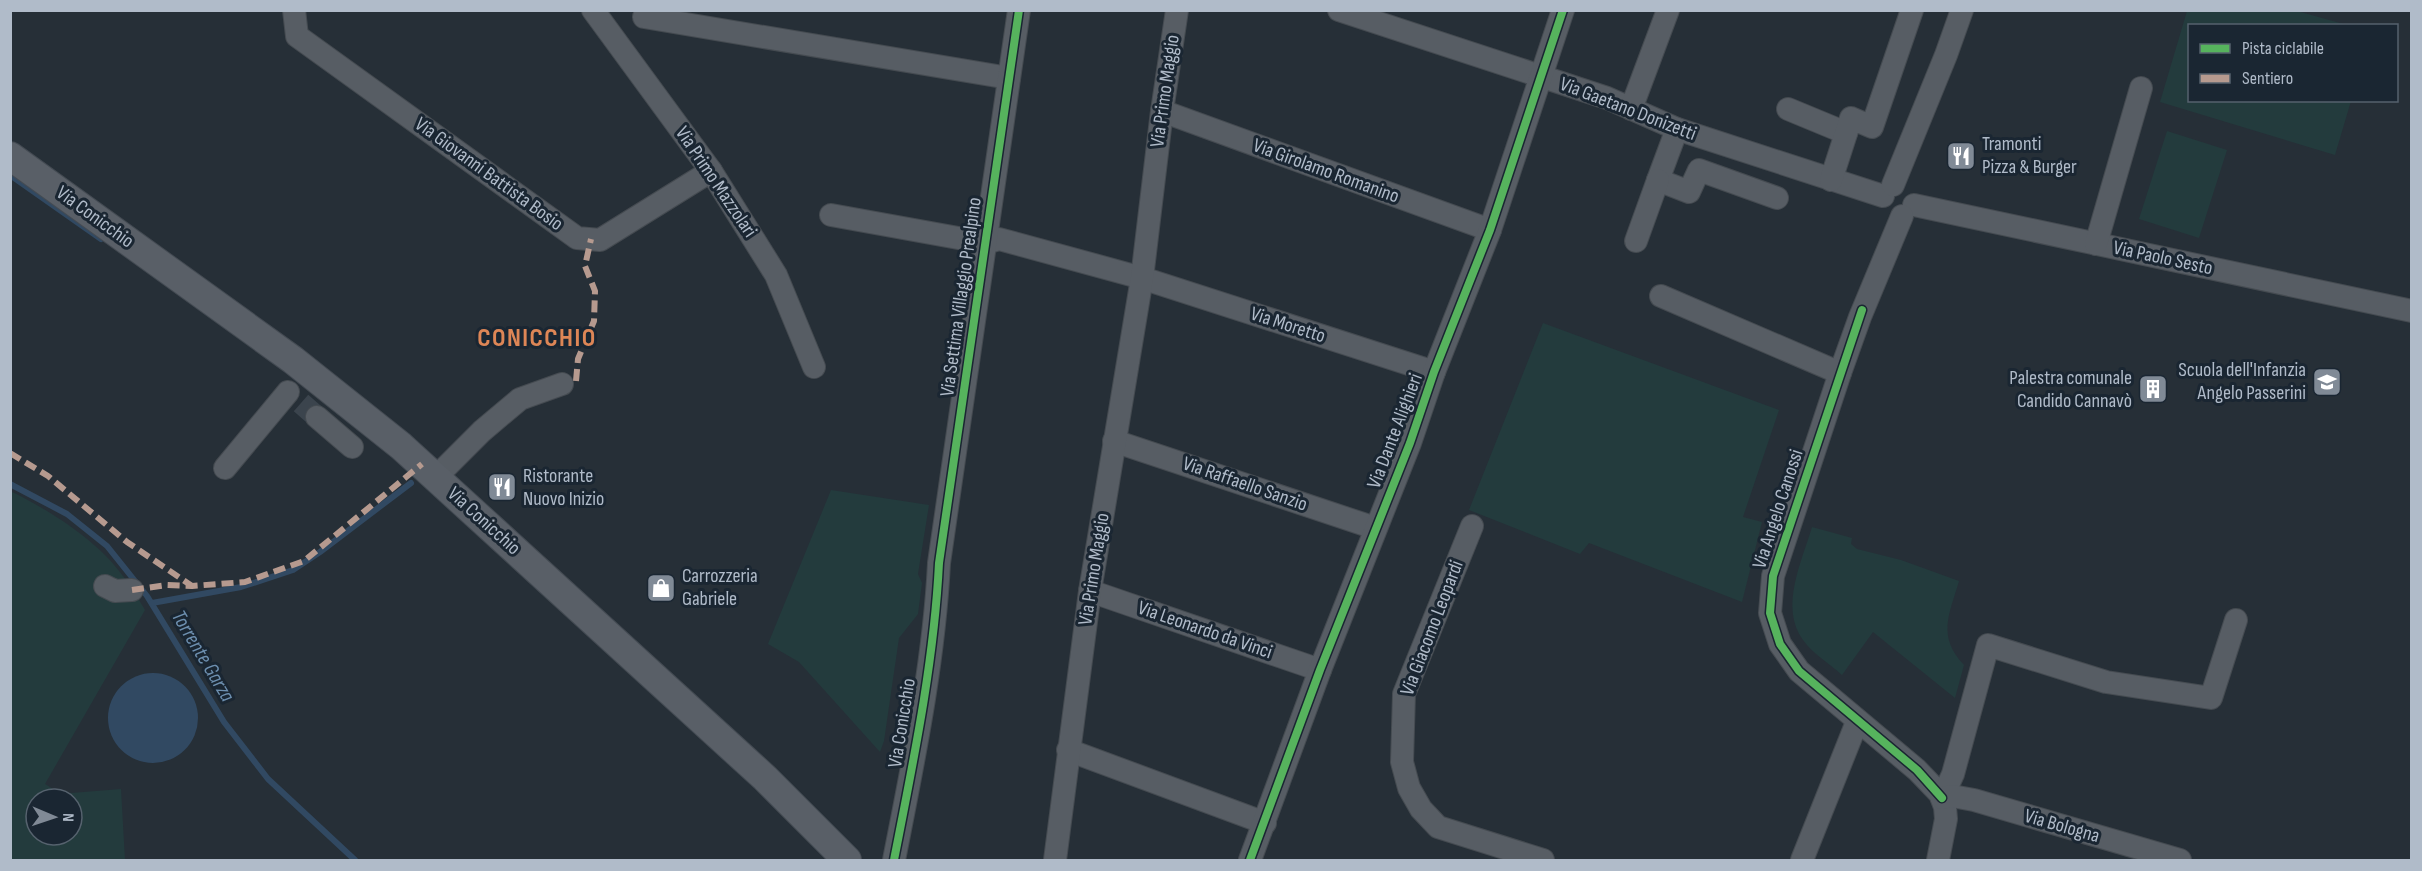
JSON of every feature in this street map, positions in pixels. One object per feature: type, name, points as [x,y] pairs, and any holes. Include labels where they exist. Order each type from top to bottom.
[{"type":"main road","name":"Via Conicchio","points":[[10,156],[307,370],[436,477],[765,778],[847,861]]},
{"type":"street","name":"Via Giovanni Battista Bosio","points":[[294,10],[297,36],[577,238],[600,240],[711,171]]},
{"type":"street","name":"Via Primo Mazzolari","points":[[593,10],[711,171],[776,275],[814,367]]},
{"type":"street","name":"Via Settima Villaggio Prealpino","points":[[938,589],[939,563],[1019,10]]},
{"type":"street","name":"Via Primo Maggio","points":[[1055,861],[1090,591],[1142,278],[1177,10]]},
{"type":"street","name":"Via Gaetano Donizetti","points":[[1339,10],[1607,99],[1677,129],[1898,200]]},
{"type":"street","name":"Via Dante Alighieri","points":[[1250,861],[1320,670],[1410,443],[1434,372],[1490,230],[1563,10]]},
{"type":"street","points":[[1631,109],[1668,10]]},
{"type":"street","points":[[1831,180],[1851,118],[1872,127],[1912,10]]},
{"type":"street","name":"Via Angelo Canossi","points":[[1942,798],[1917,771],[1799,671],[1780,645],[1770,613],[1773,576],[1962,10]]},
{"type":"street","points":[[617,41],[644,14],[1009,78]]},
{"type":"street","points":[[2096,244],[2141,88]]},
{"type":"street","points":[[1788,109],[1846,133]]},
{"type":"street","name":"Via Girolamo Romanino","points":[[1162,111],[1490,230]]},
{"type":"street","points":[[1636,241],[1677,129]]},
{"type":"street","points":[[1658,180],[1689,192],[1699,170],[1777,198]]},
{"type":"street","name":"Via Paolo Sesto","points":[[1898,200],[2412,311]]},
{"type":"street","points":[[831,215],[986,243],[999,239],[1142,278]]},
{"type":"street","name":"Via Moretto","points":[[1142,278],[1434,372]]},
{"type":"street","points":[[1661,296],[1839,373]]},
{"type":"street","points":[[225,468],[250,439],[302,404],[307,370]]},
{"type":"street","name":"Via Conicchio","points":[[436,477],[482,431],[520,399],[562,384]]},
{"type":"street","points":[[302,404],[352,447]]},
{"type":"street","name":"Via Raffaello Sanzio","points":[[1114,441],[1375,528]]},
{"type":"street","name":"Via Giacomo Leopardi","points":[[1472,526],[1404,694],[1402,762],[1409,788],[1421,809],[1438,827],[1543,861]]},
{"type":"street","points":[[105,586],[115,591],[132,590]]},
{"type":"street","name":"Via Conicchio","points":[[894,861],[918,733],[938,589]]},
{"type":"street","name":"Via Leonardo da Vinci","points":[[1090,591],[1320,670]]},
{"type":"street","points":[[1938,861],[1946,819],[1942,798],[1953,774],[1954,730],[1988,645],[2106,682],[2211,698],[2236,620]]},
{"type":"street","points":[[1802,861],[1857,722]]},
{"type":"street","points":[[1068,750],[1265,824]]},
{"type":"street","name":"Via Bologna","points":[[1942,798],[1952,796],[1974,800],[2180,861]]},
{"type":"green space","points":[[2187,11],[2297,11],[2343,24],[2188,24],[2188,102],[2351,102],[2335,155],[2160,102]]},
{"type":"green space","points":[[2167,131],[2227,150],[2199,238],[2139,219]]},
{"type":"green space","points":[[1543,323],[1779,410],[1743,517],[1762,522],[1742,602],[1589,543],[1580,554],[1469,510]]},
{"type":"green space","points":[[831,490],[929,505],[918,574],[922,583],[918,614],[899,638],[884,741],[880,752],[799,662],[768,644]]},
{"type":"green space","points":[[10,491],[54,515],[97,547],[123,576],[145,610],[45,784],[50,787],[24,787],[24,847],[84,847],[84,792],[121,789],[125,860],[11,860]]},
{"type":"green space","points":[[1812,527],[1852,538],[1851,544],[1857,549],[1901,560],[1959,581],[1948,625],[1950,644],[1964,665],[1955,698],[1873,632],[1842,675],[1807,645],[1796,627],[1793,599],[1798,569]]},
{"type":"water","points":[[153,673],[170,676],[185,686],[195,701],[198,718],[195,735],[185,750],[170,760],[153,763],[136,760],[121,750],[111,735],[108,718],[111,701],[121,686],[136,676]]},
{"type":"waterway","points":[[10,175],[101,239]]},
{"type":"waterway","points":[[152,603],[241,587],[293,570],[411,483]]},
{"type":"waterway","name":"Torrente Garza","points":[[10,484],[67,514],[107,546],[147,596],[224,722],[268,779],[355,860]]},
{"type":"tunnel","points":[[301,403],[317,417]]},
{"type":"marked path","points":[[576,381],[578,359],[594,321],[595,291],[585,266],[591,239]]},
{"type":"marked path","points":[[10,453],[48,476],[127,542],[192,586]]},
{"type":"marked path","points":[[132,590],[167,585],[192,586],[245,582],[304,561],[422,464]]},
{"type":"cycle path","points":[[894,860],[928,675],[939,563],[1019,10]]},
{"type":"cycle path","points":[[1250,860],[1320,670],[1410,443],[1434,372],[1490,230],[1563,10]]},
{"type":"cycle path","points":[[1862,310],[1773,576],[1770,613],[1780,644],[1799,671],[1917,770],[1942,798]]},
{"type":"place","name":"Tramonti Pizza & Burger","points":[[1961,156]]},
{"type":"place","name":"Scuola dell'Infanzia Angelo Passerini","points":[[2327,382]]},
{"type":"place","name":"Palestra comunale Candido Cannavò","points":[[2153,389]]},
{"type":"place","name":"Ristorante Nuovo Inizio","points":[[502,487]]},
{"type":"place","name":"Carrozzeria Gabriele","points":[[661,588]]},
{"type":"district","name":"CONICCHIO","points":[[537,338]]}]
